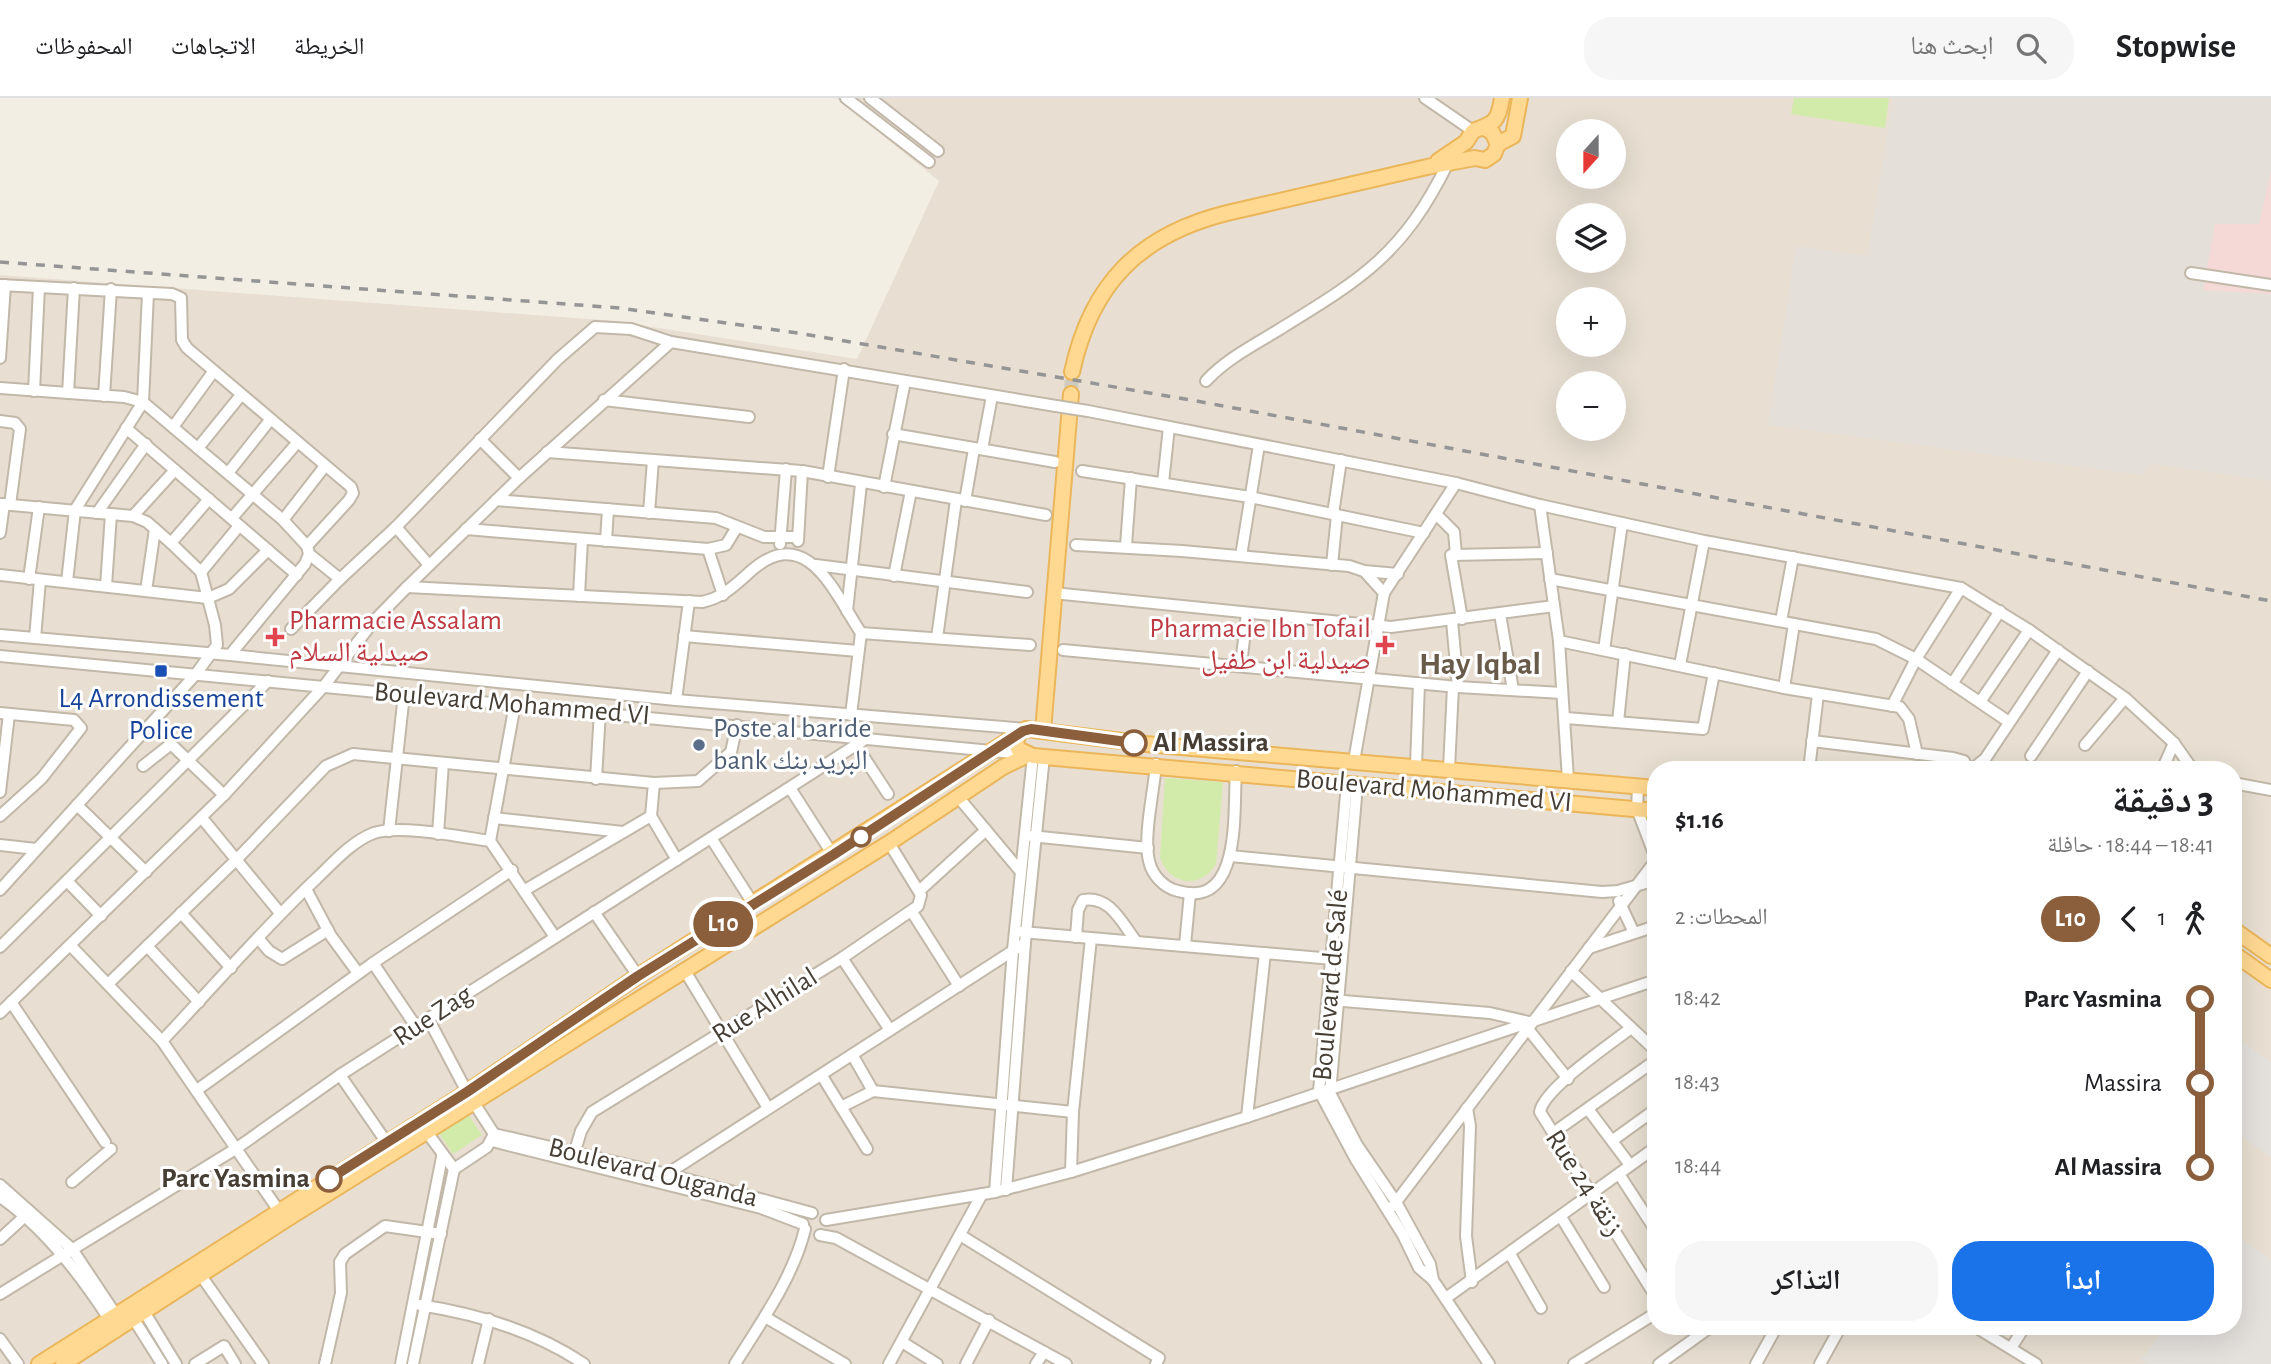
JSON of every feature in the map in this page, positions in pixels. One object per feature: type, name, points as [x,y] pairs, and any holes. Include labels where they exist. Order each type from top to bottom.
[{"type":"main road","points":[[1427,167],[1497,117],[1502,98]]},
{"type":"main road","points":[[1072,372],[1078,345],[1101,296],[1133,257],[1154,242],[1201,220],[1427,167],[1489,158],[1498,144],[1513,135],[1520,98]]},
{"type":"main road","points":[[1475,134],[1496,137],[1498,144]]},
{"type":"main road","points":[[1475,134],[1470,154],[1475,158]]},
{"type":"main road","points":[[63,1364],[202,1276],[470,1098],[685,971],[889,843],[1003,767],[1052,752],[1055,744],[1045,731],[1053,593],[1071,394]]},
{"type":"main road","name":"Boulevard Mohammed VI","points":[[1023,732],[1045,731],[1146,744],[1647,787]]},
{"type":"main road","points":[[1023,732],[1017,746],[1035,756]]},
{"type":"main road","points":[[470,1098],[638,976],[833,855],[1023,732]]},
{"type":"main road","name":"Boulevard Mohammed VI","points":[[1035,756],[1236,771],[1352,785],[1647,810]]},
{"type":"main road","points":[[2242,935],[2271,956]]},
{"type":"main road","points":[[2242,959],[2271,980]]},
{"type":"main road","points":[[39,1364],[112,1312],[387,1143],[424,1128]]},
{"type":"street","points":[[846,98],[929,162]]},
{"type":"street","points":[[870,98],[938,151]]},
{"type":"street","points":[[1425,98],[1475,134]]},
{"type":"street","points":[[1206,381],[1231,359],[1347,288],[1381,260],[1410,229],[1428,203],[1448,163]]},
{"type":"street","points":[[2191,273],[2271,285]]},
{"type":"street","points":[[0,358],[2,285],[111,289],[181,298],[182,340],[213,372],[351,487],[353,493],[308,550],[297,575],[230,655]]},
{"type":"street","points":[[34,391],[39,287]]},
{"type":"street","points":[[68,393],[74,288]]},
{"type":"street","points":[[104,396],[111,289]]},
{"type":"street","points":[[67,582],[75,510],[143,402],[148,293]]},
{"type":"street","points":[[291,629],[396,527],[590,328],[607,326],[631,328],[671,342],[1156,421],[1169,427],[1456,483],[1540,506],[1704,541],[1961,588],[2029,630],[2125,698],[2174,743],[2187,761]]},
{"type":"street","points":[[0,1013],[202,818],[324,686],[373,622],[429,565],[547,452],[671,342]]},
{"type":"street","points":[[828,477],[844,369]]},
{"type":"street","points":[[173,427],[213,372]]},
{"type":"street","points":[[884,486],[905,381]]},
{"type":"street","points":[[0,388],[104,396],[143,402],[283,520],[308,550],[340,579]]},
{"type":"street","points":[[198,448],[241,396]]},
{"type":"street","points":[[937,638],[944,582],[961,501],[992,396]]},
{"type":"street","points":[[604,400],[749,417]]},
{"type":"street","points":[[228,473],[270,420]]},
{"type":"street","points":[[0,421],[15,423],[20,429],[0,533]]},
{"type":"street","points":[[1163,483],[1169,427]]},
{"type":"street","points":[[126,428],[297,575]]},
{"type":"street","points":[[893,434],[1055,462]]},
{"type":"street","points":[[480,439],[519,478]]},
{"type":"street","points":[[201,572],[252,495],[297,443]]},
{"type":"street","points":[[97,513],[146,444]]},
{"type":"street","points":[[1241,556],[1259,445]]},
{"type":"street","points":[[547,452],[802,471],[861,484],[1046,515]]},
{"type":"street","points":[[649,513],[653,460]]},
{"type":"street","points":[[1332,565],[1341,460]]},
{"type":"street","points":[[283,520],[326,466]]},
{"type":"street","points":[[780,554],[786,469]]},
{"type":"street","points":[[133,516],[175,470]]},
{"type":"street","points":[[799,555],[802,471]]},
{"type":"street","points":[[1082,471],[1250,497],[1424,533]]},
{"type":"street","points":[[1126,547],[1131,478]]},
{"type":"street","points":[[1354,761],[1384,593],[1456,483]]},
{"type":"street","points":[[846,611],[861,484]]},
{"type":"street","points":[[894,576],[911,491]]},
{"type":"street","points":[[171,543],[209,499]]},
{"type":"street","points":[[496,500],[716,518],[764,537],[798,537]]},
{"type":"street","points":[[0,890],[5,877],[36,849],[195,674],[212,654],[217,637],[201,572],[155,529],[133,516],[5,504]]},
{"type":"street","points":[[1540,506],[1559,641],[1568,779]]},
{"type":"street","points":[[35,638],[34,579],[39,507]]},
{"type":"street","points":[[606,541],[608,509]]},
{"type":"street","points":[[106,586],[111,514]]},
{"type":"street","points":[[1436,514],[1454,532],[1456,555]]},
{"type":"street","points":[[1604,650],[1610,589],[1622,523]]},
{"type":"street","points":[[396,527],[429,565]]},
{"type":"street","points":[[466,529],[708,549],[726,545],[737,527]]},
{"type":"street","points":[[146,591],[155,529]]},
{"type":"street","points":[[579,596],[582,538]]},
{"type":"street","points":[[1680,665],[1704,541]]},
{"type":"street","points":[[1076,545],[1241,556],[1398,574]]},
{"type":"street","points":[[708,549],[723,595]]},
{"type":"street","points":[[0,575],[208,598],[229,589],[268,550]]},
{"type":"street","points":[[1449,769],[1457,620],[1451,555],[1547,553]]},
{"type":"street","points":[[407,587],[715,600],[765,559],[780,554],[799,555],[816,565],[1027,592]]},
{"type":"street","points":[[1781,621],[1793,557]]},
{"type":"street","points":[[816,565],[861,632],[851,715]]},
{"type":"street","points":[[1364,571],[1384,593]]},
{"type":"street","points":[[1550,579],[1876,639],[1916,659],[2009,722]]},
{"type":"street","points":[[1892,706],[1916,659],[1961,588]]},
{"type":"street","points":[[1053,593],[1376,626],[1407,626],[1554,606]]},
{"type":"street","points":[[676,700],[689,601]]},
{"type":"street","points":[[1952,684],[2000,611]]},
{"type":"street","points":[[1241,665],[1247,613]]},
{"type":"street","points":[[1500,614],[1513,690]]},
{"type":"street","points":[[1784,688],[1794,624]]},
{"type":"street","points":[[1980,702],[2029,630]]},
{"type":"street","points":[[861,632],[1030,645]]},
{"type":"street","name":"Boulevard Mohammed VI","points":[[0,635],[340,665],[1023,732]]},
{"type":"street","points":[[684,636],[858,651]]},
{"type":"street","points":[[1559,641],[1784,688],[1900,707],[1909,719],[1917,754]]},
{"type":"street","points":[[1063,650],[1455,687],[1562,693]]},
{"type":"street","points":[[1981,761],[2058,650]]},
{"type":"street","points":[[1618,722],[1625,654]]},
{"type":"street","name":"Boulevard Mohammed VI","points":[[0,656],[600,711],[1035,756]]},
{"type":"street","points":[[2031,756],[2088,671]]},
{"type":"street","points":[[1566,718],[1703,729],[1714,673]]},
{"type":"street","points":[[0,947],[268,681]]},
{"type":"street","points":[[1416,766],[1419,683]]},
{"type":"street","points":[[530,705],[533,685]]},
{"type":"street","points":[[389,831],[404,694]]},
{"type":"street","points":[[1810,761],[1818,694]]},
{"type":"street","points":[[2085,745],[2125,698]]},
{"type":"street","points":[[490,841],[515,704]]},
{"type":"street","points":[[790,730],[792,710]]},
{"type":"street","points":[[596,779],[600,711]]},
{"type":"street","points":[[0,792],[5,713],[74,720],[81,728],[42,778],[0,816]]},
{"type":"street","points":[[888,739],[891,719]]},
{"type":"street","points":[[109,983],[237,859],[326,766],[353,754],[596,779],[654,783],[698,781],[731,752],[737,725]]},
{"type":"street","name":"Rue Zag","points":[[0,1294],[237,1148],[340,1075],[867,738]]},
{"type":"street","points":[[1812,741],[1964,761]]},
{"type":"street","points":[[143,766],[168,743],[224,795]]},
{"type":"street","points":[[2166,761],[2174,743]]},
{"type":"street","points":[[856,745],[888,794]]},
{"type":"street","points":[[1006,1105],[1035,756]]},
{"type":"street","points":[[438,834],[443,763]]},
{"type":"street","points":[[1156,764],[1149,848],[1155,874],[1176,891],[1190,893],[1202,892],[1222,878],[1230,856],[1236,771]]},
{"type":"street","points":[[654,783],[651,816],[677,860]]},
{"type":"street","name":"Boulevard de Salé","points":[[1352,785],[1324,1089],[1355,1158],[1393,1207],[1419,1268],[1433,1280],[1489,1364]]},
{"type":"street","points":[[2242,785],[2271,790]]},
{"type":"street","points":[[1638,786],[1637,809],[1647,836]]},
{"type":"street","points":[[790,788],[833,855]]},
{"type":"street","points":[[959,798],[1021,872]]},
{"type":"street","points":[[77,805],[146,872]]},
{"type":"street","points":[[525,890],[651,816]]},
{"type":"street","points":[[202,818],[280,913]]},
{"type":"street","points":[[494,818],[623,832]]},
{"type":"street","points":[[162,1041],[280,913],[359,841],[375,833],[389,831],[438,834],[490,841],[555,937]]},
{"type":"street","points":[[919,891],[986,831]]},
{"type":"street","points":[[1030,836],[1149,848]]},
{"type":"street","points":[[663,1178],[1013,950],[1022,935],[1021,872],[1030,836]]},
{"type":"street","points":[[711,838],[754,905]]},
{"type":"street","points":[[889,843],[919,891],[921,901],[912,912],[959,986]]},
{"type":"street","points":[[0,845],[36,849]]},
{"type":"street","points":[[1230,856],[1602,892],[1618,891],[1647,882]]},
{"type":"street","name":"Boulevard de Salé","points":[[1332,1000],[1333,959],[1346,867]]},
{"type":"street","points":[[197,1090],[358,973],[512,870]]},
{"type":"street","points":[[1393,1207],[1647,872]]},
{"type":"street","points":[[66,881],[101,916]]},
{"type":"street","points":[[306,888],[328,930],[358,973]]},
{"type":"street","points":[[1618,891],[1620,907],[1634,933]]},
{"type":"street","points":[[1185,945],[1190,893]]},
{"type":"street","points":[[1076,937],[1078,910],[1083,900],[1090,898],[1108,905],[1135,940]]},
{"type":"street","points":[[594,912],[638,976]]},
{"type":"street","name":"Rue Alhilal","points":[[573,1157],[581,1130],[592,1112],[724,1032],[912,912]]},
{"type":"street","points":[[181,913],[231,968]]},
{"type":"street","points":[[1589,948],[1647,929]]},
{"type":"street","points":[[258,938],[269,951],[282,959],[328,930]]},
{"type":"street","points":[[1022,935],[1135,940],[1333,959]]},
{"type":"street","points":[[1071,1172],[1073,1112],[1091,938]]},
{"type":"street","points":[[71,946],[162,1041],[279,1211]]},
{"type":"street","points":[[147,946],[199,1003]]},
{"type":"street","points":[[1001,1191],[1013,950]]},
{"type":"street","points":[[1247,1117],[1265,953]]},
{"type":"street","points":[[842,958],[890,1030]]},
{"type":"street","points":[[373,963],[417,1028]]},
{"type":"street","points":[[685,971],[768,1108]]},
{"type":"street","points":[[1571,971],[1647,1043]]},
{"type":"street","points":[[799,1250],[822,1230],[1001,1191],[1071,1172],[1247,1117],[1324,1089],[1647,983]]},
{"type":"street","points":[[1332,1000],[1490,1013],[1531,1023],[1568,1079],[1631,1028]]},
{"type":"street","points":[[11,1002],[108,1146],[72,1182]]},
{"type":"street","points":[[413,1364],[454,1169],[492,1134],[429,1020]]},
{"type":"street","points":[[853,1056],[873,1091]]},
{"type":"street","points":[[1553,1133],[1647,1066]]},
{"type":"street","points":[[340,1075],[387,1143]]},
{"type":"street","points":[[822,1076],[867,1149]]},
{"type":"street","name":"Rue 24 زنقة","points":[[1568,1079],[1541,1104],[1541,1115],[1647,1283]]},
{"type":"street","points":[[841,1107],[873,1091],[1073,1112]]},
{"type":"street","points":[[1467,1108],[1470,1126],[1466,1236],[1472,1282]]},
{"type":"street","points":[[1588,1109],[1630,1165]]},
{"type":"street","points":[[1613,1140],[1647,1115]]},
{"type":"street","points":[[424,1128],[442,1157],[454,1169]]},
{"type":"street","name":"Boulevard Ouganda","points":[[492,1134],[573,1157],[821,1214],[822,1230],[804,1227],[761,1208],[663,1178]]},
{"type":"street","points":[[1446,1298],[1472,1282],[1630,1165],[1647,1156]]},
{"type":"street","points":[[401,1364],[442,1157]]},
{"type":"street","points":[[1619,1174],[1647,1217]]},
{"type":"street","points":[[0,1185],[72,1249],[112,1312]]},
{"type":"street","points":[[889,1364],[982,1194]]},
{"type":"street","points":[[0,1197],[25,1216],[112,1312]]},
{"type":"street","points":[[735,1364],[765,1317],[799,1250],[804,1227],[812,1213]]},
{"type":"street","points":[[0,1239],[25,1216]]},
{"type":"street","points":[[1561,1217],[1604,1287]]},
{"type":"street","points":[[325,1364],[341,1293],[339,1269],[345,1254],[385,1226],[441,1234]]},
{"type":"street","points":[[822,1230],[1066,1364]]},
{"type":"street","points":[[960,1235],[1159,1358],[1156,1364]]},
{"type":"street","points":[[1510,1254],[1541,1308]]},
{"type":"street","points":[[202,1276],[263,1364]]},
{"type":"street","points":[[414,1304],[489,1319],[535,1336],[584,1364]]},
{"type":"street","points":[[139,1315],[162,1364]]},
{"type":"street","points":[[139,1315],[176,1364]]},
{"type":"street","points":[[765,1317],[845,1364]]},
{"type":"street","points":[[478,1364],[489,1319]]},
{"type":"street","points":[[1574,1364],[1647,1319]]},
{"type":"street","points":[[966,1364],[989,1321]]},
{"type":"street","points":[[195,1364],[242,1333]]},
{"type":"street","points":[[1659,1364],[1699,1335]]},
{"type":"street","points":[[1756,1364],[1772,1335]]},
{"type":"street","points":[[1820,1364],[1836,1335]]},
{"type":"street","points":[[1988,1335],[2036,1364]]},
{"type":"street","points":[[2011,1349],[2020,1335]]},
{"type":"street","points":[[0,1339],[18,1364]]},
{"type":"street","points":[[902,1342],[937,1364]]},
{"type":"street","points":[[224,1346],[235,1364]]},
{"type":"street","points":[[1037,1364],[1044,1352]]},
{"type":"shaded area","points":[[836,98],[2271,98],[2271,1364],[0,1364],[0,275],[615,321],[857,359],[939,181]]},
{"type":"shaded area","points":[[1893,98],[2271,98],[2271,172],[2259,225],[2203,290],[2271,294],[2271,481],[2152,464],[2141,475],[1768,425],[1796,246],[1867,256]]},
{"type":"shaded area","points":[[2271,172],[2271,294],[2203,290],[2215,224],[2259,224]]},
{"type":"shaded area","points":[[2242,1041],[2271,1062],[2271,1157],[2242,1137]]},
{"type":"shaded area","points":[[2242,1239],[2271,1260],[2271,1364],[2148,1364],[2141,1360],[2159,1335],[2242,1335]]},
{"type":"green space","points":[[1794,98],[1889,98],[1885,128],[1791,114]]},
{"type":"green space","points":[[1165,778],[1223,782],[1216,864],[1202,878],[1186,881],[1178,879],[1160,858]]},
{"type":"green space","points":[[468,1114],[482,1135],[453,1154],[439,1133]]},
{"type":"tunnel","points":[[1071,394],[1072,372]]},
{"type":"railway","points":[[0,262],[619,308],[798,333],[1191,400],[2271,601]]},
{"type":"bus line","name":"L10","points":[[329,1179],[467,1092],[638,976],[833,855],[1026,729],[1134,743]]},
{"type":"place","name":"Pharmacie Assalam صيدلية السلام","points":[[275,637]]},
{"type":"place","name":"Pharmacie Ibn Tofail صيدلية ابن طفيل","points":[[1385,645]]},
{"type":"place","name":"L4 Arrondissement Police","points":[[161,671]]},
{"type":"place","name":"Al Massira","points":[[1134,743]]},
{"type":"place","name":"Poste al baride bank البريد بنك","points":[[699,745]]},
{"type":"place","name":"Parc Yasmina","points":[[329,1179]]},
{"type":"district","name":"Hay Iqbal","points":[[1480,664]]}]
